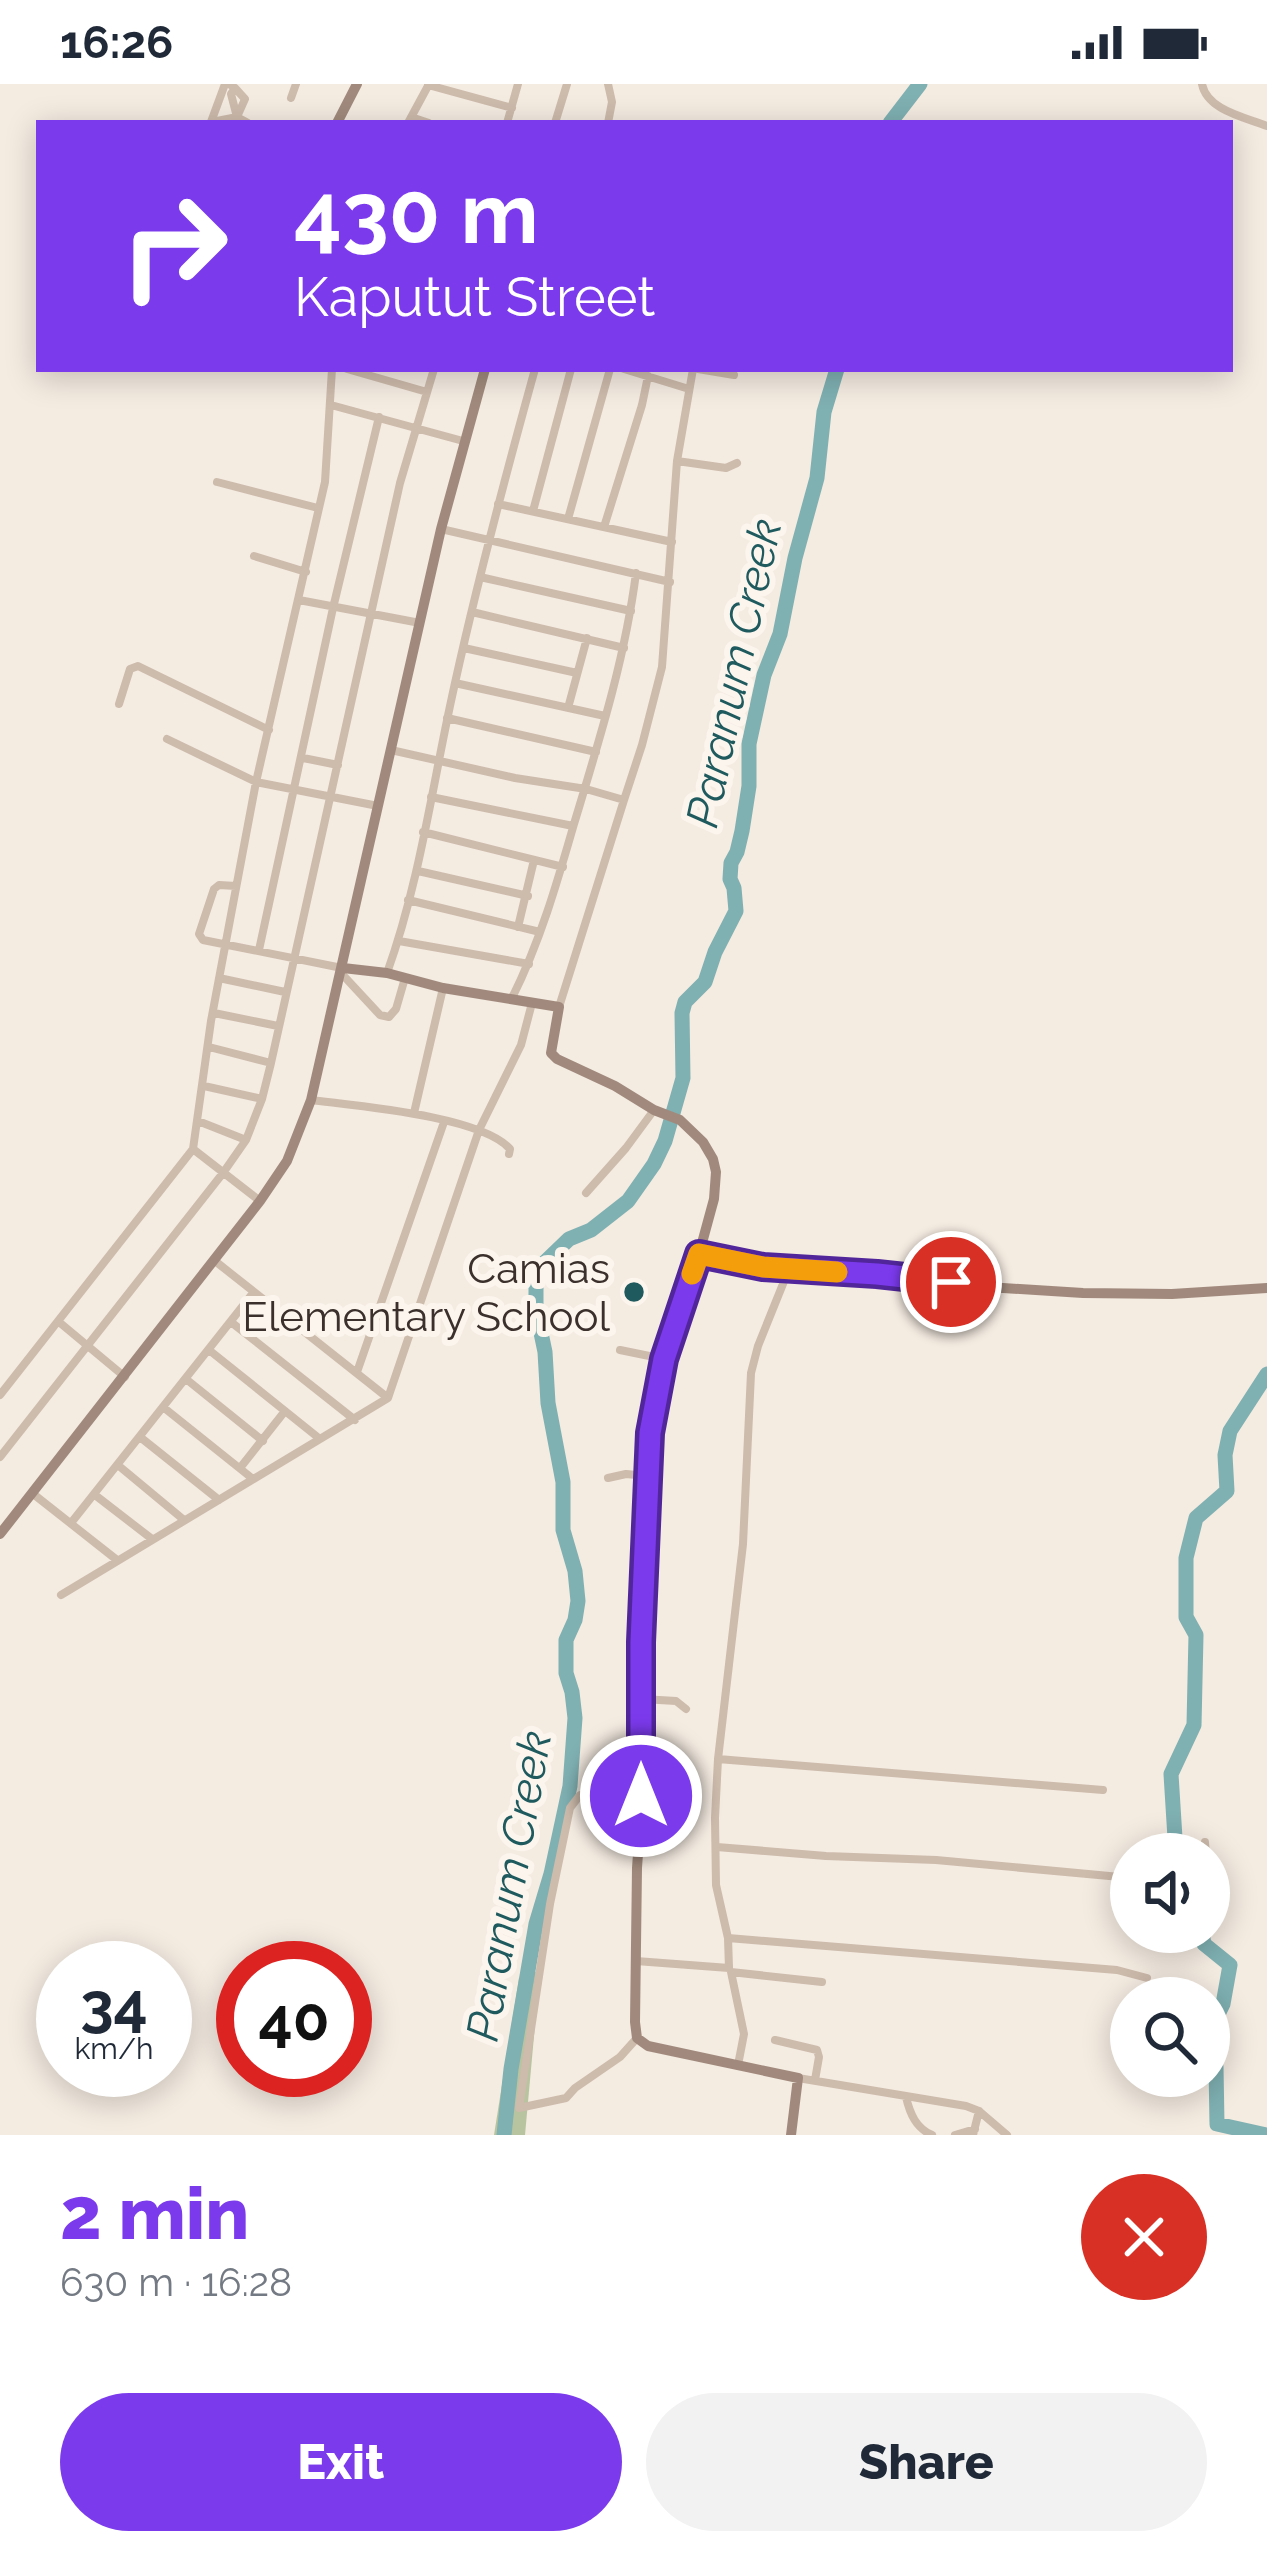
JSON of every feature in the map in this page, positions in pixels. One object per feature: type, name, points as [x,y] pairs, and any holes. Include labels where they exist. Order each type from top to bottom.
[{"type":"street","points":[[291,98],[296,84]]},
{"type":"street","points":[[339,120],[357,84]]},
{"type":"street","points":[[509,120],[518,84]]},
{"type":"street","points":[[556,120],[567,84]]},
{"type":"street","points":[[608,84],[612,102],[609,120]]},
{"type":"street","points":[[1202,84],[1211,102],[1267,126]]},
{"type":"street","points":[[410,120],[428,85],[512,108]]},
{"type":"street","points":[[212,120],[230,86],[245,98],[237,117]]},
{"type":"street","points":[[221,120],[242,120]]},
{"type":"street","points":[[0,1395],[193,1149],[256,782],[327,467],[332,372]]},
{"type":"street","points":[[357,372],[427,392]]},
{"type":"street","points":[[0,1457],[246,1140],[271,1063],[400,483],[433,372]]},
{"type":"street","points":[[0,1534],[215,1261],[287,1161],[311,1100],[441,529],[484,372]]},
{"type":"street","points":[[387,973],[418,871],[455,683],[534,372]]},
{"type":"street","points":[[533,511],[570,372]]},
{"type":"street","points":[[568,519],[609,372]]},
{"type":"street","points":[[634,372],[689,389]]},
{"type":"street","points":[[641,1796],[580,1795],[570,1808],[550,1904],[519,2108],[566,2098],[637,2038],[641,1796],[640,1699],[650,1433],[664,1359],[714,1199],[716,1172],[703,1142],[680,1120],[551,1053],[559,1007],[662,667],[677,461],[694,372]]},
{"type":"street","points":[[714,372],[734,375]]},
{"type":"street","points":[[604,527],[648,376]]},
{"type":"street","points":[[330,405],[463,441]]},
{"type":"street","points":[[260,950],[379,417]]},
{"type":"street","points":[[677,461],[725,468],[737,464]]},
{"type":"street","points":[[217,482],[318,508]]},
{"type":"street","points":[[497,504],[672,542]]},
{"type":"street","points":[[441,529],[670,582]]},
{"type":"street","points":[[254,556],[306,572]]},
{"type":"street","points":[[512,998],[529,964],[586,789],[625,648],[636,573]]},
{"type":"street","points":[[480,577],[631,610]]},
{"type":"street","points":[[299,600],[419,623]]},
{"type":"street","points":[[472,612],[625,648]]},
{"type":"street","points":[[568,708],[587,638]]},
{"type":"street","points":[[464,648],[577,673]]},
{"type":"street","points":[[119,704],[130,669],[137,666],[268,730]]},
{"type":"street","points":[[455,683],[605,716]]},
{"type":"street","points":[[447,718],[596,752]]},
{"type":"street","points":[[167,740],[256,782],[380,806]]},
{"type":"street","points":[[392,750],[624,800]]},
{"type":"street","points":[[303,758],[338,765]]},
{"type":"street","points":[[431,797],[573,826]]},
{"type":"street","points":[[423,832],[563,867]]},
{"type":"street","points":[[518,927],[534,860]]},
{"type":"street","points":[[418,871],[528,896]]},
{"type":"street","points":[[236,886],[214,889],[199,934],[203,940],[342,970],[387,973],[443,988],[559,1007]]},
{"type":"street","points":[[408,900],[540,932]]},
{"type":"street","points":[[399,941],[529,964]]},
{"type":"street","points":[[342,970],[380,1015],[389,1017],[405,978]]},
{"type":"street","points":[[219,978],[285,992]]},
{"type":"street","points":[[415,1113],[443,988]]},
{"type":"street","points":[[61,1595],[388,1398],[479,1130],[521,1045],[533,1002]]},
{"type":"street","points":[[214,1012],[278,1026]]},
{"type":"street","points":[[209,1047],[271,1063]]},
{"type":"street","points":[[204,1086],[262,1099]]},
{"type":"street","points":[[311,1100],[415,1113],[479,1130],[507,1144],[509,1154]]},
{"type":"street","points":[[586,1193],[658,1111]]},
{"type":"street","points":[[198,1121],[246,1140]]},
{"type":"street","points":[[357,1372],[444,1122]]},
{"type":"street","points":[[193,1149],[260,1201]]},
{"type":"street","points":[[699,1254],[763,1267],[1083,1293],[1267,1288]]},
{"type":"street","points":[[215,1261],[388,1398]]},
{"type":"street","points":[[738,2065],[744,2035],[716,1885],[718,1759],[743,1544],[752,1373],[758,1346],[790,1269]]},
{"type":"street","points":[[71,1523],[254,1293]]},
{"type":"street","points":[[58,1322],[125,1377]]},
{"type":"street","points":[[231,1322],[355,1420]]},
{"type":"street","points":[[209,1350],[320,1439]]},
{"type":"street","points":[[620,1350],[664,1359]]},
{"type":"street","points":[[186,1379],[263,1441]]},
{"type":"street","points":[[163,1407],[254,1480]]},
{"type":"street","points":[[240,1468],[285,1411]]},
{"type":"street","points":[[140,1437],[219,1500]]},
{"type":"street","points":[[118,1466],[184,1520]]},
{"type":"street","points":[[608,1478],[647,1475]]},
{"type":"street","points":[[32,1493],[117,1560]]},
{"type":"street","points":[[95,1495],[152,1539]]},
{"type":"street","points":[[640,1699],[676,1701],[686,1709]]},
{"type":"street","points":[[718,1759],[1103,1790]]},
{"type":"street","points":[[717,1846],[1110,1876]]},
{"type":"street","points":[[728,1938],[1117,1970],[1143,1977]]},
{"type":"street","points":[[636,1961],[821,1982]]},
{"type":"street","points":[[637,2038],[648,2046],[798,2078],[957,2104],[980,2111],[1007,2135]]},
{"type":"street","points":[[775,2040],[817,2050],[815,2080]]},
{"type":"street","points":[[791,2135],[798,2078]]},
{"type":"street","points":[[906,2097],[919,2126],[932,2135]]},
{"type":"street","points":[[955,2135],[974,2132],[980,2111]]},
{"type":"green space","points":[[540,1970],[525,2135],[494,2135],[519,1978]]},
{"type":"waterway","name":"Paranum Creek","points":[[892,120],[920,84]]},
{"type":"waterway","name":"Paranum Creek","points":[[504,2135],[536,1924],[570,1786],[575,1718],[566,1673],[566,1640],[578,1601],[563,1530],[563,1482],[548,1403],[536,1278],[542,1265],[569,1239],[591,1230],[628,1201],[665,1141],[683,1078],[685,1002],[705,982],[736,911],[731,863],[749,786],[749,744],[817,478],[824,412],[836,372]]},
{"type":"waterway","points":[[1175,1833],[1171,1774],[1194,1725],[1196,1635],[1186,1617],[1186,1558],[1196,1518],[1227,1491],[1225,1455],[1230,1431],[1267,1374]]},
{"type":"waterway","points":[[1215,1953],[1230,1965],[1228,1977]]},
{"type":"waterway","points":[[1217,2097],[1217,2124],[1266,2135]]},
{"type":"slow traffic","points":[[692,1274],[699,1254],[763,1267],[837,1272]]},
{"type":"place","name":"Camias Elementary School","points":[[634,1292]]},
{"type":"route","points":[[641,1796],[641,1642],[650,1433],[664,1359],[699,1254],[763,1267],[951,1282]]}]
